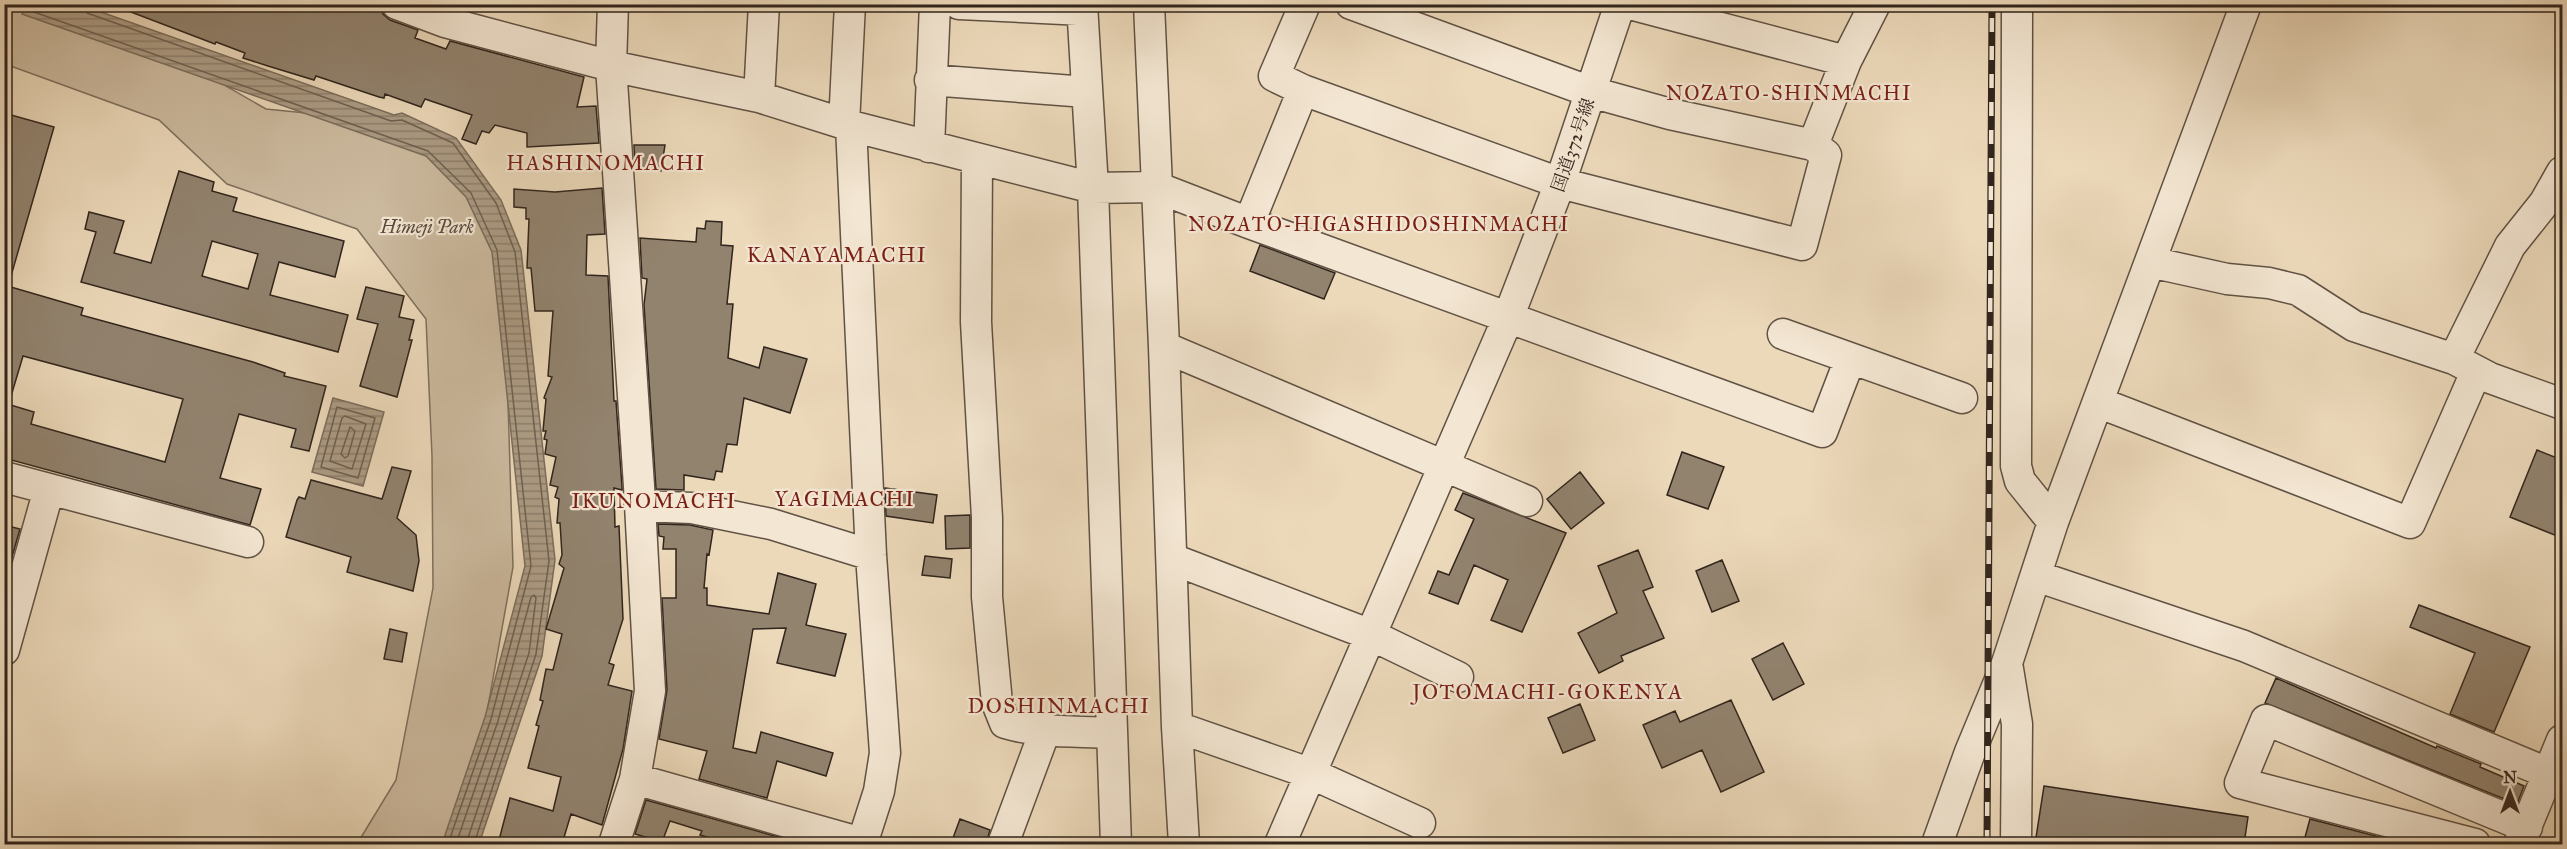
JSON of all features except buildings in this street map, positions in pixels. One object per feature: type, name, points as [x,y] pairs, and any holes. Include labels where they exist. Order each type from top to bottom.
[{"type":"street","points":[[397,4],[445,22],[611,66],[759,97],[847,125],[1093,188],[1156,187],[1822,432],[1850,359]]},
{"type":"street","points":[[613,4],[611,66],[641,506],[650,691],[624,842]]},
{"type":"street","points":[[759,97],[765,4]]},
{"type":"street","points":[[635,779],[863,844],[879,790],[885,753],[871,555],[847,125],[850,4]]},
{"type":"street","points":[[929,147],[930,80],[935,4]]},
{"type":"street","points":[[959,4],[1082,7],[1093,188],[1110,733],[1116,844]]},
{"type":"street","points":[[1149,4],[1177,727],[1184,844]]},
{"type":"street","points":[[1305,4],[1274,76],[1303,90],[1560,183],[1802,245],[1826,155],[1813,145],[1670,114],[1591,92],[1351,4]]},
{"type":"street","name":"国道372号線","points":[[1280,844],[1508,318],[1560,183],[1620,4]]},
{"type":"street","points":[[1630,4],[1846,61]]},
{"type":"street","points":[[1813,145],[1846,61],[1875,4]]},
{"type":"street","points":[[2017,4],[2016,466],[2020,481],[2054,522]]},
{"type":"street","points":[[1936,844],[1970,752],[2007,663],[2054,522],[2246,4]]},
{"type":"street","points":[[930,80],[1086,92]]},
{"type":"street","points":[[1249,223],[1303,90]]},
{"type":"street","points":[[977,159],[976,322],[987,518],[987,597],[997,703],[1005,723],[1028,730],[1046,728],[1110,733]]},
{"type":"street","points":[[2100,403],[2410,523],[2510,246],[2545,202],[2562,172]]},
{"type":"street","points":[[2150,262],[2227,279],[2270,283],[2298,290],[2355,326],[2562,404]]},
{"type":"street","points":[[1783,334],[1962,398]]},
{"type":"street","points":[[1164,347],[1527,501]]},
{"type":"street","points":[[4,477],[248,542]]},
{"type":"street","points":[[4,650],[49,489]]},
{"type":"street","points":[[641,506],[692,508],[771,524],[871,555]]},
{"type":"street","points":[[1172,559],[1371,635],[1458,677]]},
{"type":"street","points":[[2036,576],[2244,646],[2550,774]]},
{"type":"street","points":[[2007,663],[2017,724],[2016,844]]},
{"type":"street","points":[[2475,844],[2240,783],[2266,720],[2523,836],[2562,741]]},
{"type":"street","points":[[1177,727],[1312,774],[1420,823]]},
{"type":"street","points":[[1003,844],[1046,728]]},
{"type":"green space","name":"Himeji Park","points":[[13,5],[50,5],[179,59],[266,109],[376,120],[474,190],[504,269],[513,567],[471,801],[454,844],[357,844],[396,780],[433,588],[432,456],[426,319],[357,229],[227,184],[159,120],[5,64],[5,20]]},
{"type":"water","points":[[27,5],[81,5],[394,115],[402,113],[456,138],[501,200],[521,250],[555,560],[542,656],[479,844],[442,844],[485,717],[525,566],[492,252],[466,197],[426,156],[22,14]]},
{"type":"water","points":[[333,398],[384,412],[363,486],[312,472]]},
{"type":"railway","points":[[1987,844],[1992,4]]},
{"type":"district","name":"NOZATO-SHINMACHI","points":[[1789,93]]},
{"type":"district","name":"HASHINOMACHI","points":[[606,163]]},
{"type":"district","name":"NOZATO-HIGASHIDOSHINMACHI","points":[[1379,224]]},
{"type":"district","name":"KANAYAMACHI","points":[[837,255]]},
{"type":"district","name":"YAGIMACHI","points":[[845,499]]},
{"type":"district","name":"IKUNOMACHI","points":[[654,501]]},
{"type":"district","name":"JOTOMACHI-GOKENYA","points":[[1548,692]]},
{"type":"district","name":"DOSHINMACHI","points":[[1059,706]]}]
